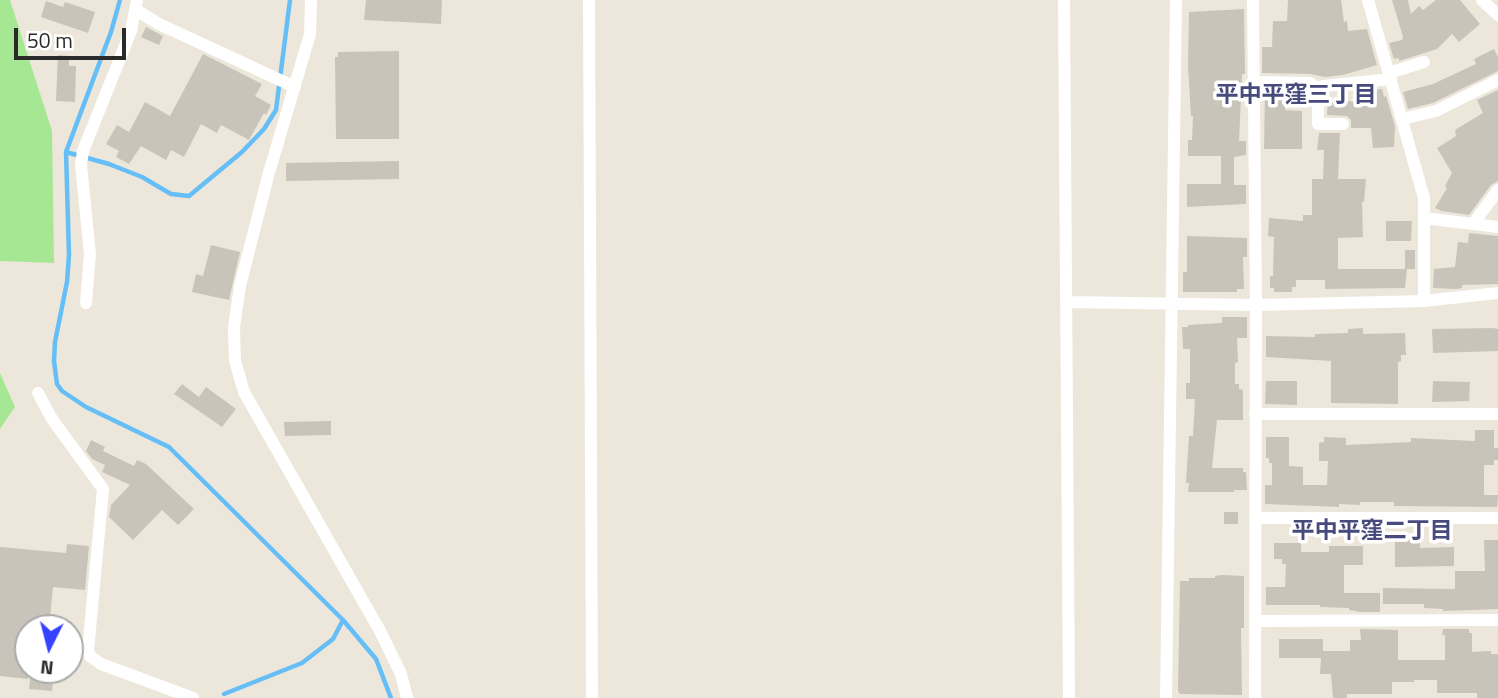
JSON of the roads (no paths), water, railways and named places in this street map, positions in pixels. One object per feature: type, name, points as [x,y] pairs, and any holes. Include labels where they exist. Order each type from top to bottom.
[{"type":"street","points":[[310,0],[310,34],[268,176],[240,286],[234,327],[235,361],[244,392],[380,631],[401,674],[407,698]]},
{"type":"street","points":[[589,0],[592,698]]},
{"type":"street","points":[[1064,0],[1069,698]]},
{"type":"street","points":[[1166,698],[1176,0]]},
{"type":"street","points":[[1254,0],[1255,698]]},
{"type":"street","points":[[1368,0],[1424,198],[1424,301]]},
{"type":"street","points":[[1482,0],[1498,15]]},
{"type":"street","points":[[86,303],[90,254],[81,165],[83,151],[131,31],[137,5],[159,24],[295,87]]},
{"type":"street","points":[[1343,124],[1318,124],[1318,96],[1323,86],[1390,76],[1424,62]]},
{"type":"street","points":[[1402,119],[1436,111],[1498,80]]},
{"type":"street","points":[[1254,82],[1310,83],[1320,90]]},
{"type":"street","points":[[1473,224],[1498,190]]},
{"type":"street","points":[[1424,218],[1498,227]]},
{"type":"street","points":[[1067,302],[1256,305],[1424,301],[1498,293]]},
{"type":"street","points":[[38,393],[52,419],[103,489],[88,651],[102,664],[193,698]]},
{"type":"street","points":[[1255,414],[1498,415]]},
{"type":"street","points":[[1255,518],[1498,518]]},
{"type":"street","points":[[1255,621],[1498,620]]},
{"type":"waterway","points":[[120,0],[111,32],[66,152],[69,255],[67,282],[55,342],[57,384],[62,391],[86,407],[169,447],[343,620],[333,639],[302,663],[224,694]]},
{"type":"waterway","points":[[66,152],[142,177],[171,194],[189,196],[242,152],[264,129],[276,110],[290,0]]},
{"type":"waterway","points":[[343,620],[376,659],[391,698]]},
{"type":"district","name":"平中平窪三丁目","points":[[1296,96]]},
{"type":"district","name":"平中平窪二丁目","points":[[1372,532]]}]
